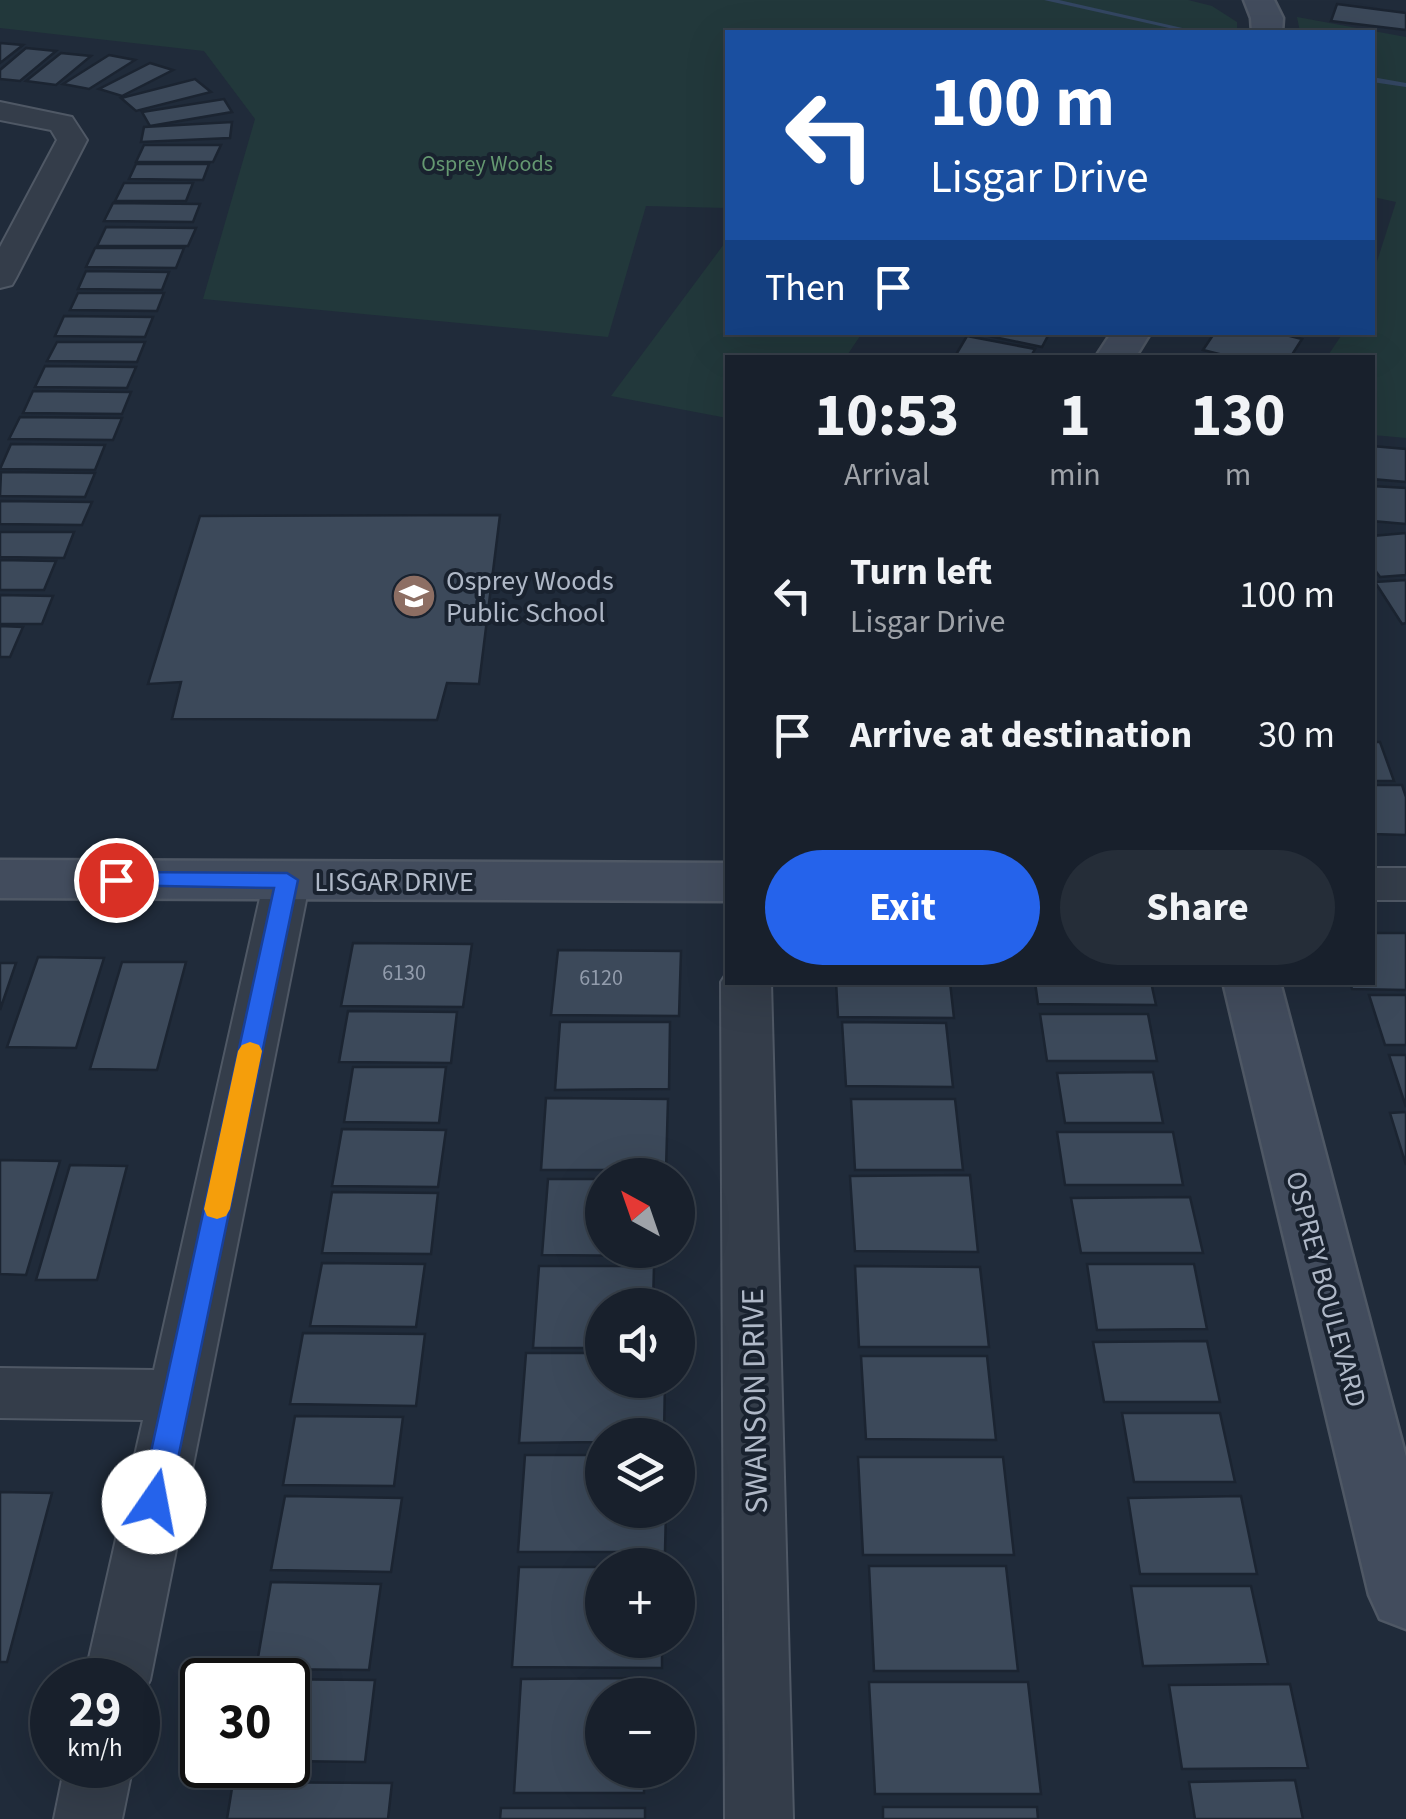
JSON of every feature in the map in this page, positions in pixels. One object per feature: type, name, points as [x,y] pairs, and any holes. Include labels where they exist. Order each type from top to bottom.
[{"type":"street","points":[[0,111],[62,122],[72,140],[0,278]]},
{"type":"street","name":"LISGAR DRIVE","points":[[0,879],[725,882]]},
{"type":"street","points":[[122,1658],[287,880]]},
{"type":"street","points":[[1375,884],[1406,884]]},
{"type":"street","name":"SWANSON DRIVE","points":[[746,985],[752,1118],[760,1819]]},
{"type":"street","name":"OSPREY BOULEVARD","points":[[1252,985],[1406,1594]]},
{"type":"street","points":[[0,1393],[177,1395]]},
{"type":"street","points":[[88,1819],[94,1788]]},
{"type":"green space","name":"Osprey Woods","points":[[0,0],[1188,0],[1212,6],[1237,22],[1237,30],[725,30],[725,208],[646,206],[608,337],[203,299],[255,119],[204,51],[0,28]]},
{"type":"green space","points":[[1297,17],[1368,30],[1300,30]]},
{"type":"green space","points":[[1375,31],[1406,37],[1406,438],[1375,435],[1375,355],[1328,355],[1342,335],[1375,335],[1375,268],[1396,202],[1375,197]]},
{"type":"green space","points":[[725,243],[725,335],[861,335],[847,355],[725,355],[725,418],[611,396]]},
{"type":"building","points":[[1337,4],[1406,13],[1406,30],[1331,21]]},
{"type":"building","points":[[0,43],[23,45],[0,63]]},
{"type":"building","points":[[26,48],[56,51],[20,81],[0,79],[0,70]]},
{"type":"building","points":[[61,53],[91,56],[56,85],[26,81]]},
{"type":"building","points":[[109,55],[135,60],[89,89],[63,84]]},
{"type":"building","points":[[150,63],[173,70],[122,96],[99,89]]},
{"type":"building","points":[[195,79],[211,92],[136,111],[121,98]]},
{"type":"building","points":[[224,99],[232,112],[150,126],[142,112]]},
{"type":"building","points":[[232,122],[230,138],[141,142],[144,127]]},
{"type":"building","points":[[144,145],[221,145],[213,162],[136,162]]},
{"type":"building","points":[[136,164],[209,164],[203,180],[129,179]]},
{"type":"building","points":[[124,183],[193,183],[186,201],[115,201]]},
{"type":"building","points":[[113,203],[200,204],[193,222],[104,221]]},
{"type":"building","points":[[106,227],[196,228],[188,246],[97,246]]},
{"type":"building","points":[[95,248],[184,248],[176,268],[86,267]]},
{"type":"building","points":[[86,271],[169,272],[162,290],[78,289]]},
{"type":"building","points":[[78,293],[164,293],[157,311],[70,310]]},
{"type":"building","points":[[64,316],[153,317],[145,337],[55,336]]},
{"type":"building","points":[[984,335],[1048,335],[1042,347]]},
{"type":"building","points":[[1213,335],[1286,335],[1302,339],[1292,355],[1223,355],[1203,350]]},
{"type":"building","points":[[967,336],[1035,349],[1032,355],[956,355]]},
{"type":"building","points":[[57,342],[145,342],[137,362],[47,361]]},
{"type":"building","points":[[45,366],[136,367],[127,388],[35,387]]},
{"type":"building","points":[[33,391],[131,392],[122,414],[23,413]]},
{"type":"building","points":[[20,417],[122,418],[113,440],[9,439]]},
{"type":"building","points":[[11,444],[105,445],[95,470],[0,469]]},
{"type":"building","points":[[1375,446],[1406,449],[1406,482],[1375,479]]},
{"type":"building","points":[[1,472],[95,473],[85,497],[0,496]]},
{"type":"building","points":[[1375,486],[1406,488],[1406,524],[1375,521]]},
{"type":"building","points":[[0,501],[92,502],[82,525],[0,524]]},
{"type":"building","points":[[500,515],[479,684],[447,683],[437,720],[172,719],[181,682],[148,684],[200,516]]},
{"type":"building","points":[[0,532],[74,532],[64,558],[0,557]]},
{"type":"building","points":[[1406,533],[1406,575],[1380,577],[1375,570],[1375,536]]},
{"type":"building","points":[[0,560],[56,561],[44,590],[0,590]]},
{"type":"building","points":[[1406,580],[1406,623],[1402,624],[1375,582]]},
{"type":"building","points":[[0,595],[53,596],[42,624],[0,624]]},
{"type":"building","points":[[0,626],[23,627],[10,657],[0,657]]},
{"type":"building","points":[[1375,742],[1380,742],[1394,781],[1375,781]]},
{"type":"building","points":[[1375,785],[1402,785],[1406,797],[1406,835],[1375,834]]},
{"type":"building","points":[[1375,933],[1406,933],[1406,990],[1352,989],[1351,985],[1375,985]]},
{"type":"building","points":[[353,943],[472,944],[463,1007],[341,1006]]},
{"type":"building","points":[[558,950],[681,951],[679,1016],[551,1015]]},
{"type":"building","points":[[38,957],[104,958],[76,1048],[7,1047]]},
{"type":"building","points":[[122,962],[186,962],[157,1070],[90,1069]]},
{"type":"building","points":[[0,963],[16,963],[0,1010]]},
{"type":"building","points":[[836,985],[950,985],[954,1018],[838,1017]]},
{"type":"building","points":[[1035,985],[1152,985],[1156,1005],[1038,1004]]},
{"type":"building","points":[[1369,995],[1406,995],[1406,1045],[1385,1045]]},
{"type":"building","points":[[348,1011],[457,1012],[451,1063],[339,1062]]},
{"type":"building","points":[[1040,1014],[1148,1014],[1157,1061],[1047,1061]]},
{"type":"building","points":[[560,1022],[670,1022],[669,1089],[555,1090]]},
{"type":"building","points":[[842,1022],[946,1023],[953,1087],[846,1086]]},
{"type":"building","points":[[1389,1055],[1406,1055],[1406,1107]]},
{"type":"building","points":[[353,1067],[446,1067],[439,1123],[344,1122]]},
{"type":"building","points":[[1153,1072],[1163,1123],[1065,1123],[1057,1073]]},
{"type":"building","points":[[546,1098],[668,1099],[666,1158],[585,1158],[585,1170],[541,1170]]},
{"type":"building","points":[[851,1099],[955,1099],[963,1170],[855,1170]]},
{"type":"building","points":[[1406,1112],[1406,1165],[1390,1113]]},
{"type":"building","points":[[342,1129],[446,1130],[438,1187],[332,1186]]},
{"type":"building","points":[[1057,1132],[1173,1132],[1183,1185],[1065,1185]]},
{"type":"building","points":[[0,1160],[60,1161],[26,1275],[0,1274]]},
{"type":"building","points":[[70,1165],[127,1166],[97,1280],[36,1280]]},
{"type":"building","points":[[970,1175],[978,1252],[855,1251],[850,1176]]},
{"type":"building","points":[[548,1179],[585,1179],[585,1255],[542,1255]]},
{"type":"building","points":[[332,1192],[438,1193],[431,1254],[322,1253]]},
{"type":"building","points":[[1190,1197],[1203,1253],[1081,1253],[1071,1198]]},
{"type":"building","points":[[322,1263],[425,1264],[416,1327],[310,1326]]},
{"type":"building","points":[[1087,1264],[1194,1264],[1207,1329],[1097,1330]]},
{"type":"building","points":[[539,1266],[654,1268],[653,1288],[585,1288],[585,1348],[533,1348]]},
{"type":"building","points":[[855,1266],[980,1267],[989,1347],[859,1347]]},
{"type":"building","points":[[303,1333],[425,1334],[416,1406],[290,1404]]},
{"type":"building","points":[[1207,1341],[1220,1402],[1104,1402],[1093,1342]]},
{"type":"building","points":[[526,1353],[585,1353],[585,1398],[665,1398],[664,1418],[585,1418],[585,1442],[519,1443]]},
{"type":"building","points":[[861,1356],[987,1356],[996,1440],[866,1439]]},
{"type":"building","points":[[1122,1413],[1220,1413],[1235,1482],[1134,1482]]},
{"type":"building","points":[[295,1416],[403,1417],[394,1486],[283,1485]]},
{"type":"building","points":[[525,1455],[585,1455],[585,1528],[666,1528],[665,1548],[518,1552]]},
{"type":"building","points":[[858,1457],[1003,1457],[1014,1555],[863,1555]]},
{"type":"building","points":[[0,1492],[52,1493],[7,1662],[0,1662]]},
{"type":"building","points":[[285,1496],[402,1498],[391,1572],[271,1570]]},
{"type":"building","points":[[1241,1496],[1257,1574],[1140,1574],[1128,1498]]},
{"type":"building","points":[[869,1566],[1006,1566],[1018,1671],[874,1671]]},
{"type":"building","points":[[519,1567],[585,1567],[585,1658],[662,1658],[662,1668],[512,1667]]},
{"type":"building","points":[[271,1582],[381,1584],[369,1670],[310,1669],[310,1658],[258,1658]]},
{"type":"building","points":[[1131,1586],[1251,1586],[1268,1664],[1143,1666]]},
{"type":"building","points":[[585,1678],[585,1788],[644,1788],[644,1793],[514,1793],[521,1679]]},
{"type":"building","points":[[310,1679],[375,1680],[365,1762],[310,1761]]},
{"type":"building","points":[[869,1682],[1028,1682],[1041,1794],[875,1794]]},
{"type":"building","points":[[1290,1684],[1308,1768],[1182,1769],[1169,1685]]},
{"type":"building","points":[[1295,1780],[1303,1819],[1195,1819],[1189,1782]]},
{"type":"building","points":[[310,1782],[392,1783],[388,1819],[227,1819],[232,1788],[310,1788]]},
{"type":"building","points":[[883,1807],[1037,1807],[1038,1819],[883,1819]]},
{"type":"building","points":[[501,1808],[645,1808],[645,1819],[500,1819]]},
{"type":"waterway","points":[[1048,0],[1187,30]]},
{"type":"waterway","points":[[1375,80],[1406,85]]},
{"type":"slow traffic","points":[[217,1209],[250,1051]]},
{"type":"place","name":"Osprey Woods Public School","points":[[414,596]]},
{"type":"route","points":[[116,880],[287,880],[154,1502]]}]
